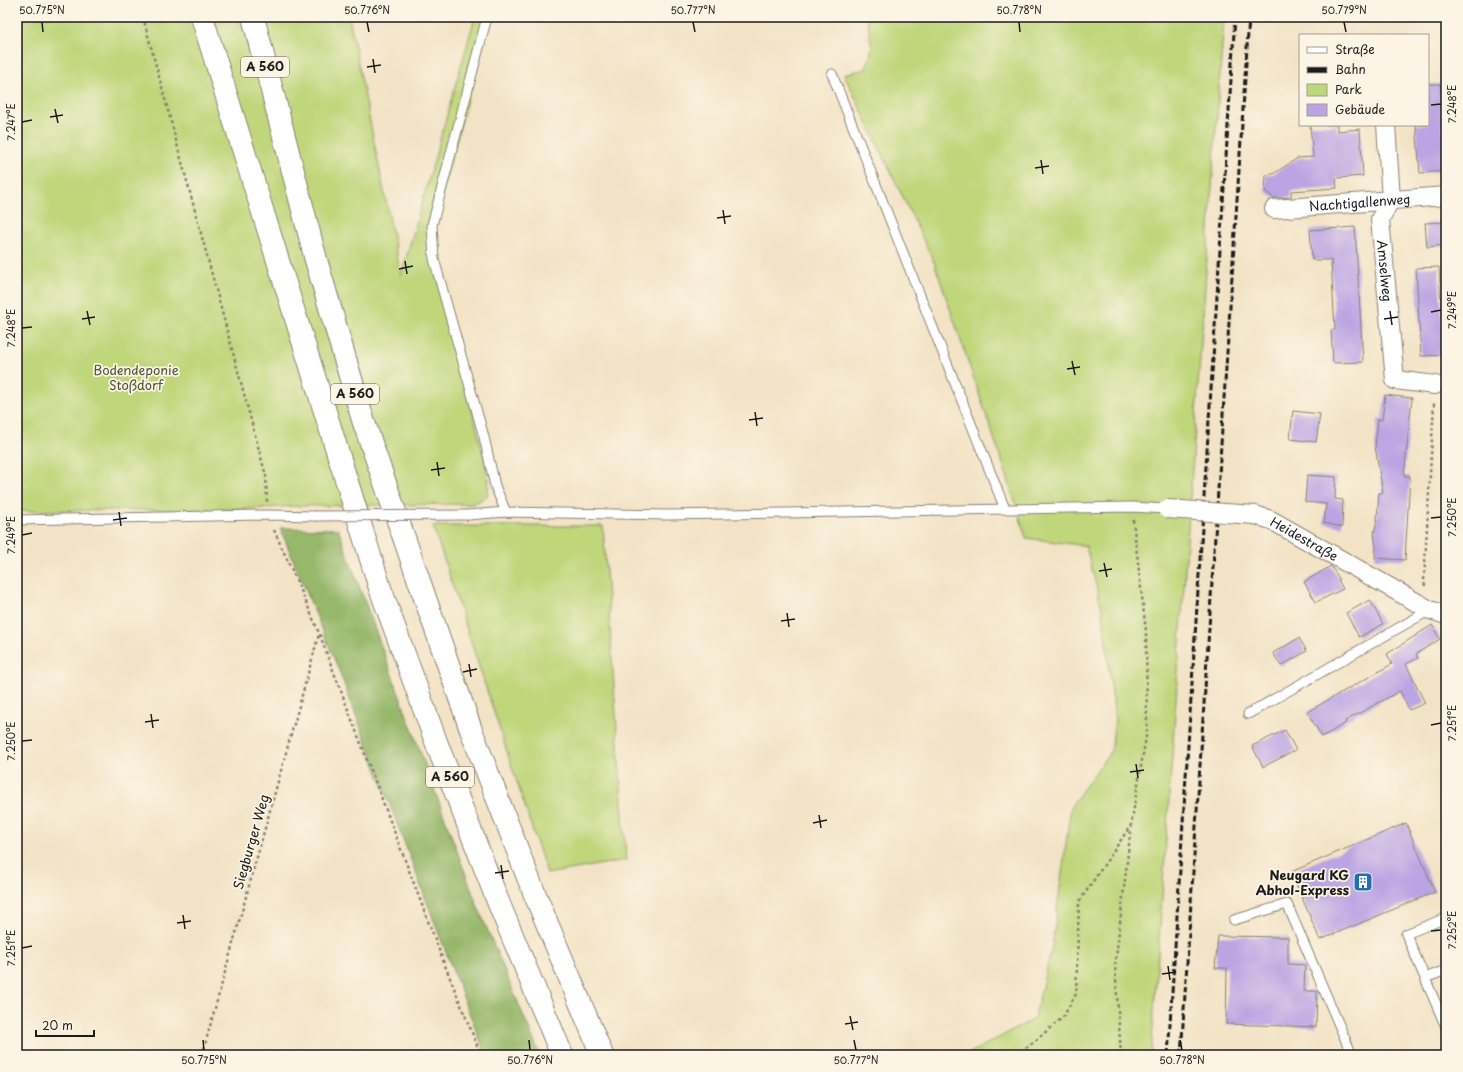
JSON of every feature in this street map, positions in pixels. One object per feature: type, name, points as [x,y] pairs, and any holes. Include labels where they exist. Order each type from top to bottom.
[{"type":"highway","points":[[202,17],[261,205]]},
{"type":"highway","name":"A 560","points":[[217,17],[261,205],[380,588],[438,747],[498,904],[562,1055]]},
{"type":"highway","name":"A 560","points":[[253,17],[316,260],[363,420],[471,730],[531,885],[602,1055]]},
{"type":"highway","points":[[266,17],[278,118]]},
{"type":"street","points":[[1386,126],[1391,200]]},
{"type":"street","name":"Nachtigallenweg","points":[[1274,209],[1446,196]]},
{"type":"street","name":"Amselweg","points":[[1391,200],[1380,219],[1395,380],[1435,385]]},
{"type":"street","name":"Heidestraße","points":[[1167,509],[1255,515],[1272,520],[1438,612]]},
{"type":"lane","points":[[487,17],[432,225],[434,259],[484,437],[495,486],[506,512]]},
{"type":"lane","points":[[832,74],[1005,509]]},
{"type":"lane","points":[[17,520],[267,515],[468,515],[506,512],[668,515],[1131,507],[1167,509]]},
{"type":"lane","points":[[1248,714],[1438,612]]},
{"type":"lane","points":[[1234,920],[1287,904],[1352,1055]]},
{"type":"lane","points":[[1446,918],[1406,934],[1446,1027]]},
{"type":"lane","points":[[1425,978],[1446,970]]},
{"type":"path","points":[[143,17],[266,476],[267,515],[319,633],[444,963],[481,1055]]},
{"type":"path","points":[[1435,385],[1424,581],[1438,612]]},
{"type":"path","points":[[1121,1055],[1115,966],[1131,826],[1147,731],[1146,631],[1131,507]]},
{"type":"path","name":"Siegburger Weg","points":[[202,1055],[319,633]]},
{"type":"path","points":[[1016,1055],[1034,1042],[1063,1017],[1076,994],[1079,902],[1131,826]]},
{"type":"green space","name":"Bodendeponie Stoßdorf","points":[[17,17],[349,17],[401,276],[475,17],[489,17],[434,225],[436,259],[489,479],[487,496],[473,504],[299,506],[246,509],[17,511]]},
{"type":"green space","points":[[867,17],[1224,17],[1151,1055],[966,1055],[1034,1019],[1052,947],[1071,806],[1111,751],[1115,718],[1102,609],[1086,546],[1026,538],[1007,476],[934,262],[844,74],[866,69],[872,49]]},
{"type":"green space","points":[[433,526],[603,526],[626,860],[547,874]]},
{"type":"green space","points":[[280,528],[338,529],[477,905],[540,1055],[486,1055],[338,668]]},
{"type":"building","points":[[1429,84],[1440,84],[1444,145],[1446,145],[1446,171],[1420,173],[1416,126],[1429,126]]},
{"type":"building","points":[[1310,126],[1337,126],[1337,131],[1360,129],[1363,176],[1336,178],[1337,188],[1291,191],[1291,197],[1274,198],[1265,191],[1266,175],[1273,174],[1298,158],[1313,157]]},
{"type":"building","points":[[1446,222],[1446,245],[1427,247],[1425,223]]},
{"type":"building","points":[[1355,227],[1363,362],[1333,363],[1331,330],[1335,330],[1331,260],[1312,260],[1310,230]]},
{"type":"building","points":[[1439,267],[1442,323],[1445,323],[1446,355],[1421,356],[1416,268]]},
{"type":"building","points":[[1385,395],[1412,398],[1404,476],[1410,476],[1405,560],[1375,558],[1376,547],[1374,533],[1377,520],[1379,493],[1383,493],[1375,446],[1378,419],[1382,420]]},
{"type":"building","points":[[1293,411],[1320,414],[1316,442],[1290,439]]},
{"type":"building","points":[[1307,475],[1336,477],[1335,499],[1343,500],[1342,527],[1324,523],[1326,504],[1305,502]]},
{"type":"building","points":[[1331,566],[1340,580],[1338,580],[1343,589],[1316,602],[1304,582]]},
{"type":"building","points":[[1370,600],[1383,624],[1359,637],[1346,613]]},
{"type":"building","points":[[1432,625],[1440,639],[1416,654],[1418,658],[1406,664],[1425,703],[1409,710],[1400,691],[1345,721],[1346,723],[1322,737],[1307,712],[1392,664],[1387,654]]},
{"type":"building","points":[[1299,638],[1307,651],[1281,666],[1273,653]]},
{"type":"building","points":[[1285,730],[1296,750],[1263,767],[1252,746]]},
{"type":"building","name":"Neugard KG Abhol-Express","points":[[1406,823],[1435,892],[1320,940],[1291,872]]},
{"type":"building","points":[[1218,936],[1288,937],[1288,964],[1305,965],[1304,991],[1317,991],[1316,1027],[1226,1024],[1227,968],[1215,968]]},
{"type":"railway","points":[[1168,1055],[1235,17]]},
{"type":"railway","points":[[1181,1055],[1249,17]]},
{"type":"place","name":"Neugard KG Abhol-Express","points":[[1363,882]]}]
